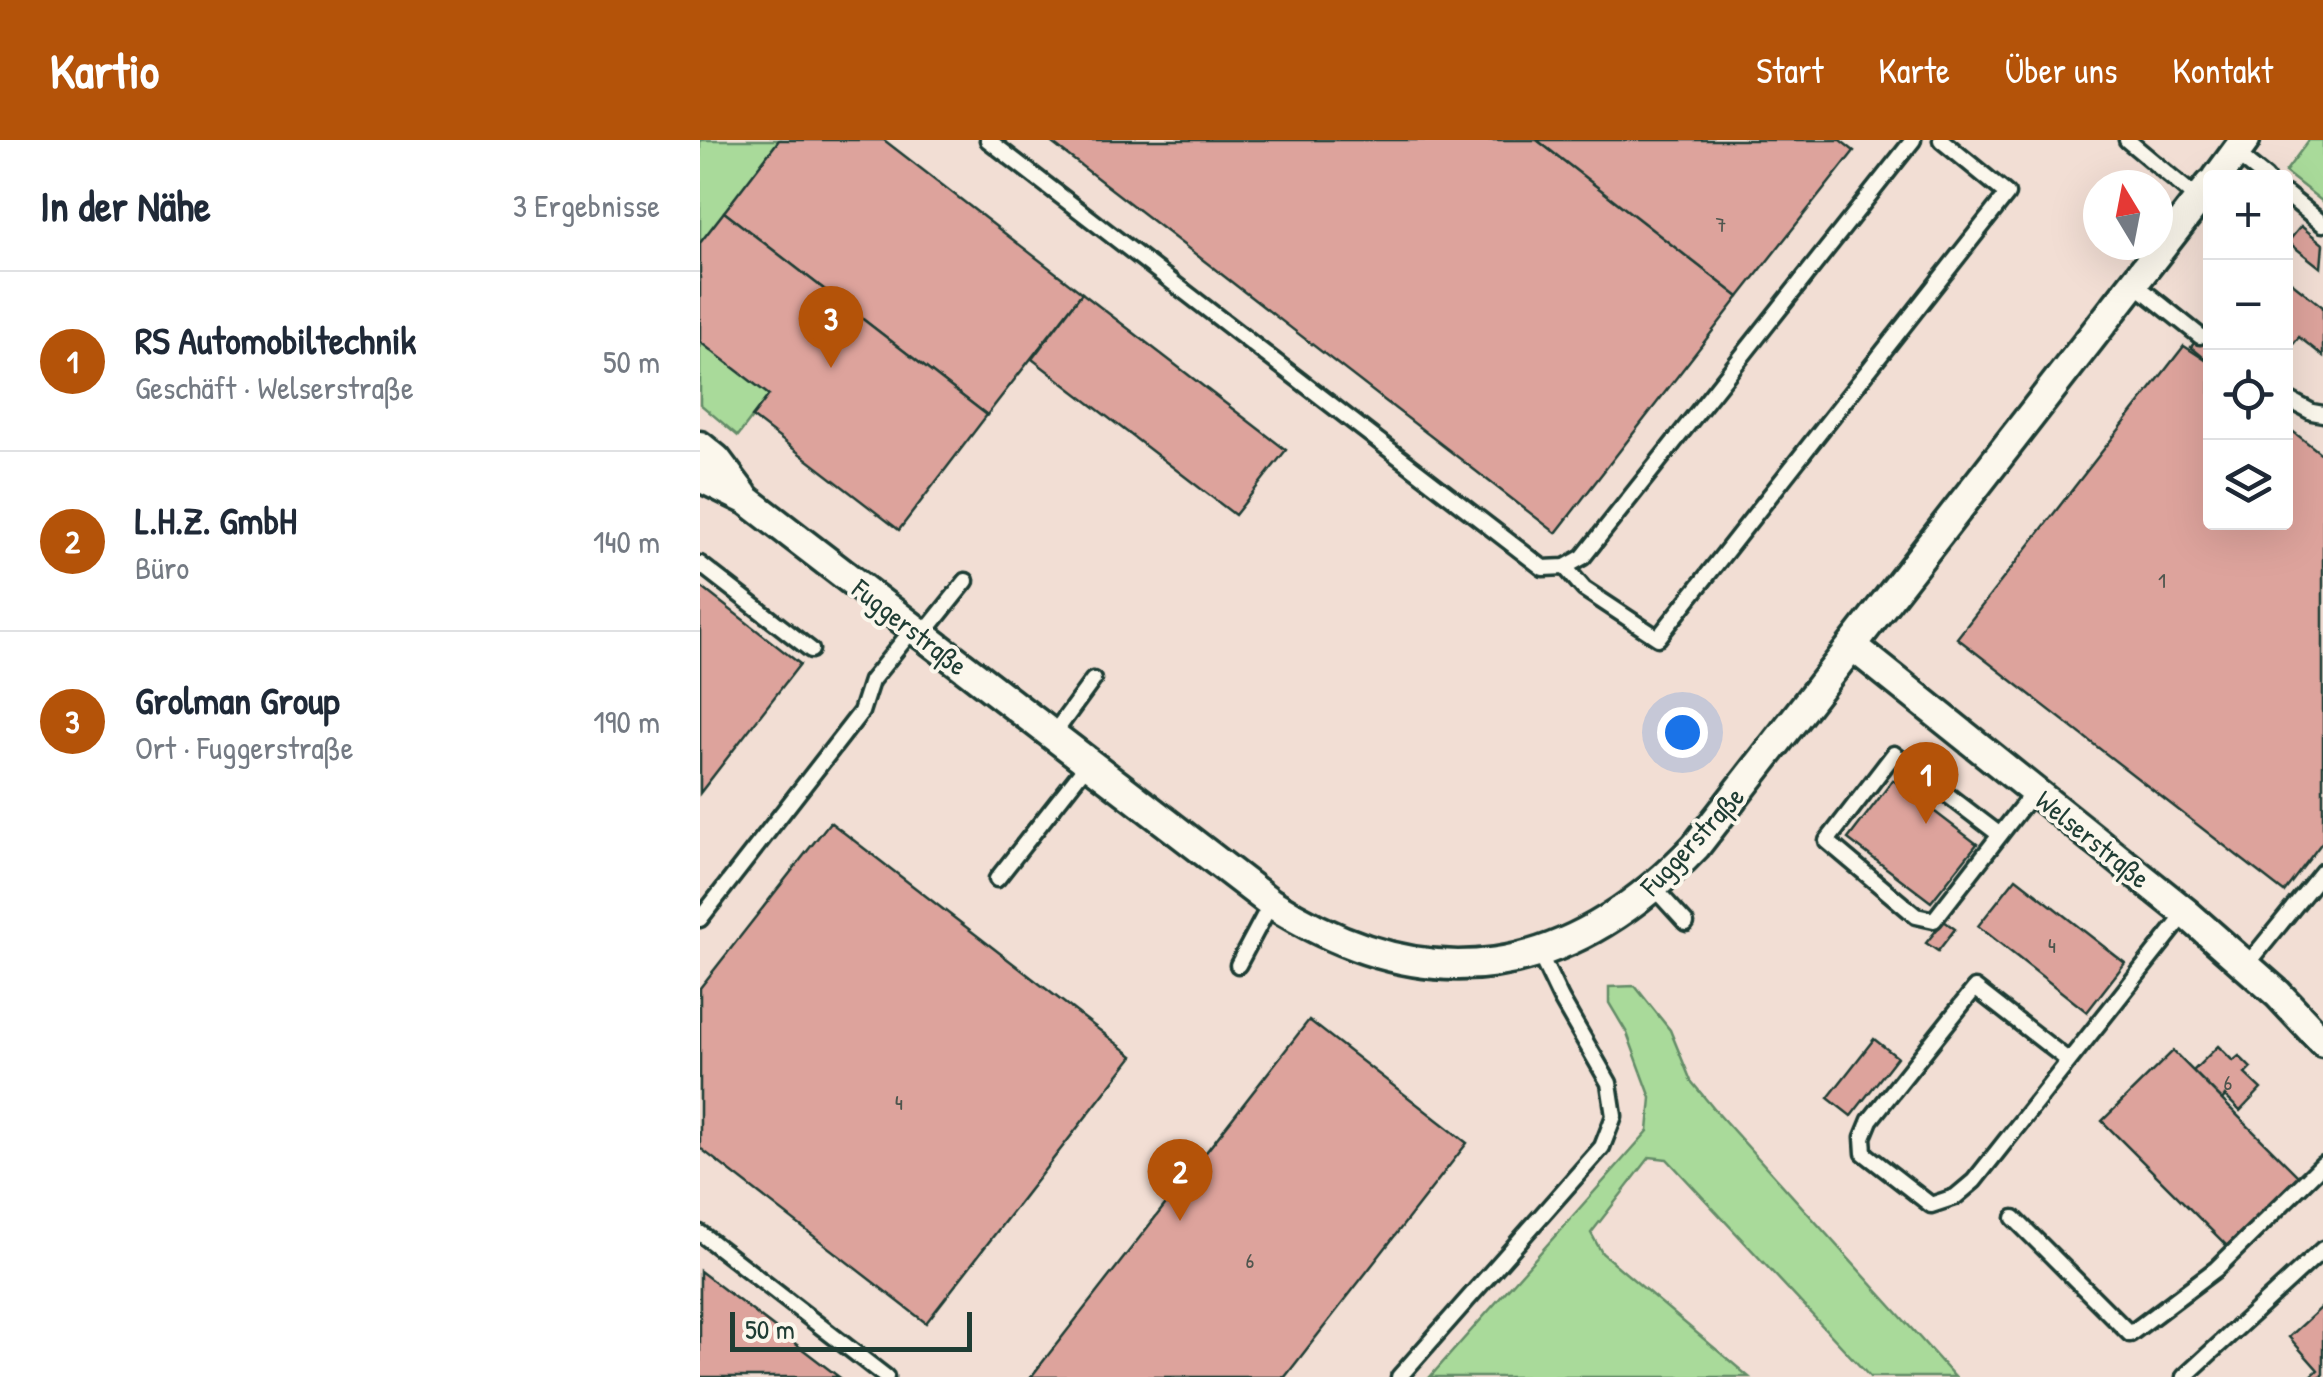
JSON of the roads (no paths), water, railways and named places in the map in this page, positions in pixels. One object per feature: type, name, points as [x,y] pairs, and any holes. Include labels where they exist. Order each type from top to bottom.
[{"type":"street","name":"Fuggerstraße","points":[[2222,170],[2240,146]]},
{"type":"street","name":"Fuggerstraße","points":[[700,477],[747,500],[1271,903],[1329,938],[1378,955],[1462,965],[1498,963],[1539,953],[1595,928],[1654,888],[1696,846],[2203,196]]},
{"type":"street","name":"Fuggerstraße","points":[[700,446],[716,459],[747,500]]},
{"type":"street","name":"Welserstraße","points":[[1854,647],[2186,914],[2323,1042]]},
{"type":"lane","points":[[988,140],[1544,568],[1565,567],[1583,557],[1913,140]]},
{"type":"lane","points":[[1565,567],[1584,588],[1658,638],[2007,194],[1942,140]]},
{"type":"lane","points":[[2127,140],[2203,184]]},
{"type":"lane","points":[[2240,146],[2260,170]]},
{"type":"lane","points":[[2293,200],[2323,224]]},
{"type":"lane","points":[[2135,284],[2200,336]]},
{"type":"lane","points":[[2293,402],[2323,414]]},
{"type":"lane","points":[[700,564],[811,650]]},
{"type":"lane","points":[[700,920],[860,712],[871,682],[966,581]]},
{"type":"lane","points":[[1052,736],[1093,680]]},
{"type":"lane","points":[[2000,835],[1894,754],[1827,842],[1916,916],[1934,920],[2000,835],[2034,791]]},
{"type":"lane","points":[[997,879],[1088,763]]},
{"type":"lane","points":[[2246,966],[2323,871]]},
{"type":"lane","points":[[1654,888],[1686,923]]},
{"type":"lane","points":[[1238,965],[1271,903]]},
{"type":"lane","points":[[2069,1062],[1975,988],[1870,1120],[1863,1136],[1864,1153],[1930,1205],[1955,1197],[1974,1181],[2069,1062],[2186,914]]},
{"type":"lane","points":[[1399,1377],[1602,1147],[1609,1132],[1614,1116],[1610,1083],[1539,953]]},
{"type":"lane","points":[[2014,1218],[2130,1334],[2216,1269],[2323,1164]]},
{"type":"lane","points":[[700,1233],[886,1377]]},
{"type":"lane","points":[[2184,1377],[2323,1250]]},
{"type":"place","name":"Grolman Group","points":[[831,368]]},
{"type":"place","name":"RS Automobiltechnik","points":[[1926,824]]},
{"type":"place","name":"L.H.Z. GmbH","points":[[1180,1221]]}]
